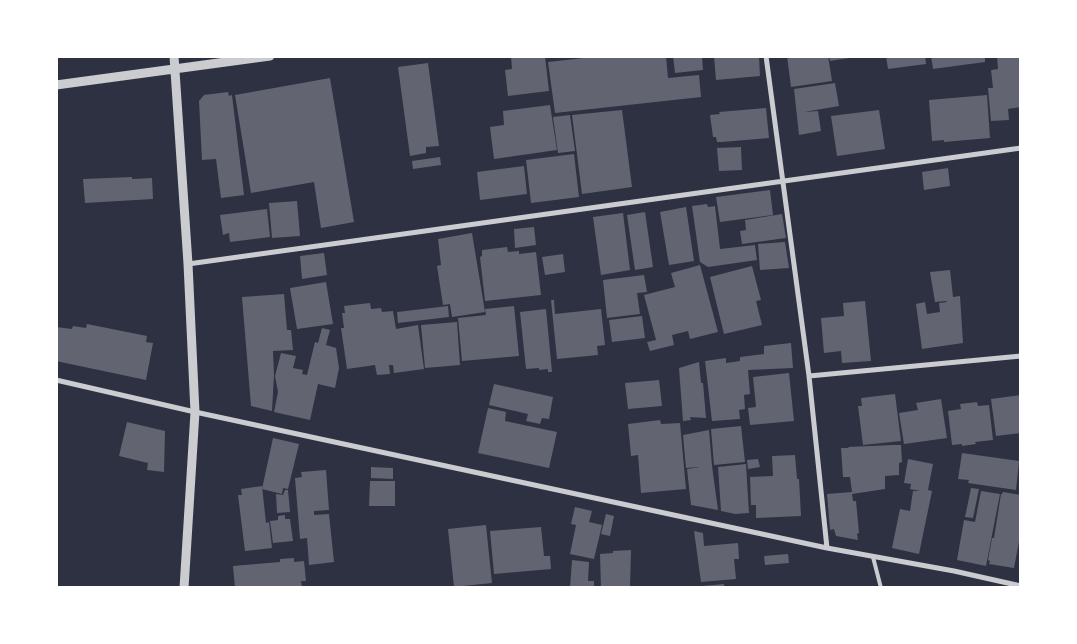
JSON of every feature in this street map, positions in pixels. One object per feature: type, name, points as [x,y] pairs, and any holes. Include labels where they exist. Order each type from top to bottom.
[{"type":"street","points":[[174,56],[188,264],[194,412],[184,588]]},
{"type":"street","points":[[56,85],[270,56]]},
{"type":"street","points":[[766,56],[809,376],[827,548]]},
{"type":"street","points":[[188,264],[1021,148]]},
{"type":"street","points":[[809,376],[1021,356]]},
{"type":"street","points":[[56,380],[194,412],[827,548],[954,571],[1021,586]]},
{"type":"lane","points":[[873,557],[881,588]]},
{"type":"building","points":[[511,56],[545,56],[549,91],[508,96],[505,70],[512,69]]},
{"type":"building","points":[[602,56],[666,56],[668,78],[699,75],[701,97],[555,113],[548,62]]},
{"type":"building","points":[[673,56],[702,56],[703,70],[675,73]]},
{"type":"building","points":[[714,56],[759,56],[760,76],[716,80]]},
{"type":"building","points":[[787,56],[828,56],[832,81],[791,87]]},
{"type":"building","points":[[829,56],[856,56],[856,57],[830,61]]},
{"type":"building","points":[[886,56],[925,56],[926,64],[888,69]]},
{"type":"building","points":[[931,56],[985,56],[985,62],[933,69]]},
{"type":"building","points":[[997,56],[1021,56],[1021,107],[1008,109],[1009,120],[991,121],[988,88],[993,88],[991,70],[998,69]]},
{"type":"building","points":[[428,63],[439,146],[426,147],[426,153],[410,156],[398,67]]},
{"type":"building","points":[[330,78],[354,222],[321,228],[314,182],[251,193],[235,95]]},
{"type":"building","points":[[835,83],[839,106],[804,112],[818,111],[821,131],[799,135],[794,89]]},
{"type":"building","points":[[228,92],[229,96],[232,95],[244,195],[221,198],[216,159],[202,160],[199,101],[204,95]]},
{"type":"building","points":[[987,95],[990,138],[944,142],[944,140],[932,141],[929,100]]},
{"type":"building","points":[[550,105],[557,150],[494,159],[490,127],[504,125],[503,111]]},
{"type":"building","points":[[766,108],[769,138],[717,142],[716,137],[713,137],[710,115],[720,114],[719,112]]},
{"type":"building","points":[[622,110],[632,187],[582,194],[572,115]]},
{"type":"building","points":[[879,110],[885,149],[837,156],[831,116]]},
{"type":"building","points":[[570,115],[575,151],[558,153],[553,117]]},
{"type":"building","points":[[741,147],[742,170],[719,171],[717,148]]},
{"type":"building","points":[[574,154],[579,197],[531,203],[526,160]]},
{"type":"building","points":[[440,157],[441,165],[413,169],[412,161]]},
{"type":"building","points":[[524,166],[527,194],[480,200],[477,172]]},
{"type":"building","points":[[948,168],[950,186],[924,190],[922,172]]},
{"type":"building","points":[[132,177],[132,179],[152,178],[153,199],[85,203],[83,179]]},
{"type":"building","points":[[770,190],[773,215],[720,222],[716,197]]},
{"type":"building","points":[[297,201],[300,236],[272,238],[269,203]]},
{"type":"building","points":[[707,204],[708,207],[715,206],[720,249],[755,245],[757,260],[708,267],[700,262],[692,206]]},
{"type":"building","points":[[686,207],[694,261],[669,265],[660,212]]},
{"type":"building","points":[[267,209],[270,237],[230,242],[229,233],[223,235],[220,215]]},
{"type":"building","points":[[645,212],[653,267],[635,270],[627,215]]},
{"type":"building","points":[[623,213],[630,270],[601,275],[593,217]]},
{"type":"building","points":[[782,214],[786,238],[742,244],[740,231],[746,230],[745,220]]},
{"type":"building","points":[[534,227],[536,245],[515,248],[514,229]]},
{"type":"building","points":[[472,233],[485,312],[452,317],[450,304],[443,305],[437,266],[441,265],[438,239]]},
{"type":"building","points":[[785,242],[789,268],[760,270],[758,244]]},
{"type":"building","points":[[507,247],[508,252],[519,251],[519,254],[536,252],[541,295],[485,301],[480,257],[482,256],[482,250]]},
{"type":"building","points":[[324,253],[327,275],[302,279],[300,256]]},
{"type":"building","points":[[563,254],[565,272],[545,275],[542,257]]},
{"type":"building","points":[[700,265],[718,332],[690,339],[688,331],[672,335],[674,345],[650,351],[647,342],[656,340],[644,295],[675,287],[671,273]]},
{"type":"building","points":[[752,266],[761,300],[756,301],[762,325],[724,334],[710,277]]},
{"type":"building","points":[[950,270],[953,297],[960,296],[963,343],[922,349],[916,304],[925,302],[927,314],[940,312],[939,303],[947,302],[935,302],[930,272]]},
{"type":"building","points":[[644,275],[647,292],[637,293],[640,314],[607,318],[603,280]]},
{"type":"building","points":[[326,282],[333,324],[297,329],[290,288]]},
{"type":"building","points":[[284,294],[287,330],[291,330],[293,350],[273,351],[272,411],[251,406],[242,297]]},
{"type":"building","points":[[551,300],[554,300],[555,314],[601,309],[605,345],[597,346],[598,355],[557,359]]},
{"type":"building","points":[[865,301],[871,361],[842,363],[841,351],[824,353],[821,318],[844,316],[843,303]]},
{"type":"building","points":[[370,303],[371,309],[381,308],[382,312],[393,311],[396,329],[418,325],[424,369],[394,373],[393,365],[389,365],[390,374],[377,375],[375,365],[347,369],[341,328],[344,328],[342,313],[345,313],[344,306]]},
{"type":"building","points":[[448,306],[449,317],[398,323],[397,312]]},
{"type":"building","points":[[514,306],[519,356],[462,361],[458,318],[486,315],[485,309]]},
{"type":"building","points":[[546,309],[552,372],[548,372],[548,369],[526,369],[520,312]]},
{"type":"building","points":[[642,316],[645,338],[612,342],[609,320]]},
{"type":"building","points":[[457,322],[460,365],[425,368],[421,325]]},
{"type":"building","points":[[87,324],[147,336],[146,342],[153,343],[146,380],[56,361],[56,327],[72,329],[73,326],[86,328]]},
{"type":"building","points":[[322,328],[330,330],[326,345],[336,348],[339,368],[335,388],[318,384],[310,420],[274,412],[278,392],[275,376],[281,353],[296,356],[293,368],[303,370],[302,374],[307,375],[315,342],[318,343]]},
{"type":"building","points":[[791,343],[793,368],[748,370],[750,394],[744,395],[745,409],[739,410],[740,419],[712,421],[705,361],[726,358],[726,363],[740,361],[740,357],[764,354],[764,346]]},
{"type":"building","points":[[699,362],[706,418],[690,417],[691,420],[683,421],[679,368]]},
{"type":"building","points":[[789,373],[794,421],[750,425],[748,408],[756,407],[753,377]]},
{"type":"building","points":[[659,380],[662,406],[628,409],[625,383]]},
{"type":"building","points":[[494,384],[553,397],[549,419],[542,418],[540,424],[526,421],[528,414],[489,405]]},
{"type":"building","points":[[895,394],[901,441],[863,445],[858,406],[862,406],[861,398]]},
{"type":"building","points":[[1021,395],[1021,433],[996,436],[991,399]]},
{"type":"building","points":[[941,399],[947,438],[904,444],[899,413],[918,410],[916,403]]},
{"type":"building","points":[[977,402],[978,406],[989,405],[993,440],[962,446],[962,444],[952,445],[948,411],[961,409],[960,404]]},
{"type":"building","points":[[488,408],[506,412],[505,421],[557,432],[549,468],[478,453]]},
{"type":"building","points":[[660,420],[661,424],[680,423],[686,489],[641,493],[638,455],[631,456],[628,424]]},
{"type":"building","points":[[127,422],[165,431],[164,472],[147,470],[148,463],[119,456]]},
{"type":"building","points":[[741,426],[745,462],[714,465],[711,429]]},
{"type":"building","points":[[709,430],[718,510],[691,505],[687,469],[700,467],[686,468],[683,435]]},
{"type":"building","points":[[273,438],[299,444],[288,489],[283,488],[282,494],[262,489]]},
{"type":"building","points":[[901,445],[902,462],[899,463],[899,475],[885,476],[885,489],[852,494],[853,501],[856,501],[858,540],[836,536],[834,529],[830,530],[827,494],[852,492],[850,477],[843,477],[841,448]]},
{"type":"building","points":[[962,453],[1019,461],[1016,490],[968,483],[969,480],[958,479]]},
{"type":"building","points":[[795,455],[797,479],[799,479],[801,516],[756,518],[756,505],[751,505],[750,477],[773,476],[772,456]]},
{"type":"building","points":[[758,459],[760,467],[748,469],[747,460]]},
{"type":"building","points":[[908,459],[933,464],[928,490],[932,491],[919,554],[892,548],[900,509],[910,511],[913,491],[920,491],[910,489],[911,484],[904,483]]},
{"type":"building","points":[[746,464],[749,513],[735,514],[721,511],[718,467]]},
{"type":"building","points":[[371,467],[393,468],[393,479],[371,478]]},
{"type":"building","points":[[326,470],[329,510],[314,511],[314,515],[329,514],[334,562],[309,565],[307,538],[300,539],[295,478],[302,477],[301,472]]},
{"type":"building","points":[[370,481],[395,481],[395,506],[369,506]]},
{"type":"building","points":[[262,486],[266,523],[269,522],[272,548],[245,551],[238,495],[242,495],[241,489]]},
{"type":"building","points":[[971,488],[979,489],[973,518],[965,517]]},
{"type":"building","points":[[285,490],[288,490],[290,512],[277,513],[276,494],[283,495]]},
{"type":"building","points":[[981,491],[1000,494],[986,566],[957,560],[964,520],[975,522]]},
{"type":"building","points":[[1003,492],[1021,495],[1021,531],[1014,568],[989,564],[990,561],[988,560],[992,538],[994,538],[1001,494]]},
{"type":"building","points":[[575,507],[592,511],[589,522],[602,525],[594,559],[570,554],[576,525],[571,524]]},
{"type":"building","points":[[606,514],[614,516],[610,536],[601,534]]},
{"type":"building","points":[[285,515],[285,519],[290,519],[293,541],[273,543],[270,521],[278,520],[278,516]]},
{"type":"building","points":[[486,525],[492,583],[454,587],[448,529]]},
{"type":"building","points":[[541,527],[544,556],[550,556],[551,569],[494,574],[490,531]]},
{"type":"building","points":[[694,531],[703,533],[704,546],[738,543],[739,559],[734,559],[736,579],[701,582]]},
{"type":"building","points":[[631,550],[630,588],[601,588],[600,554]]},
{"type":"building","points":[[788,554],[789,563],[765,565],[764,556]]},
{"type":"building","points":[[294,558],[294,562],[304,561],[306,581],[301,581],[302,588],[235,588],[233,566],[280,562],[280,559]]},
{"type":"building","points":[[572,560],[589,562],[588,581],[594,581],[594,588],[570,588]]},
{"type":"building","points":[[724,584],[724,588],[702,588],[702,586]]}]
